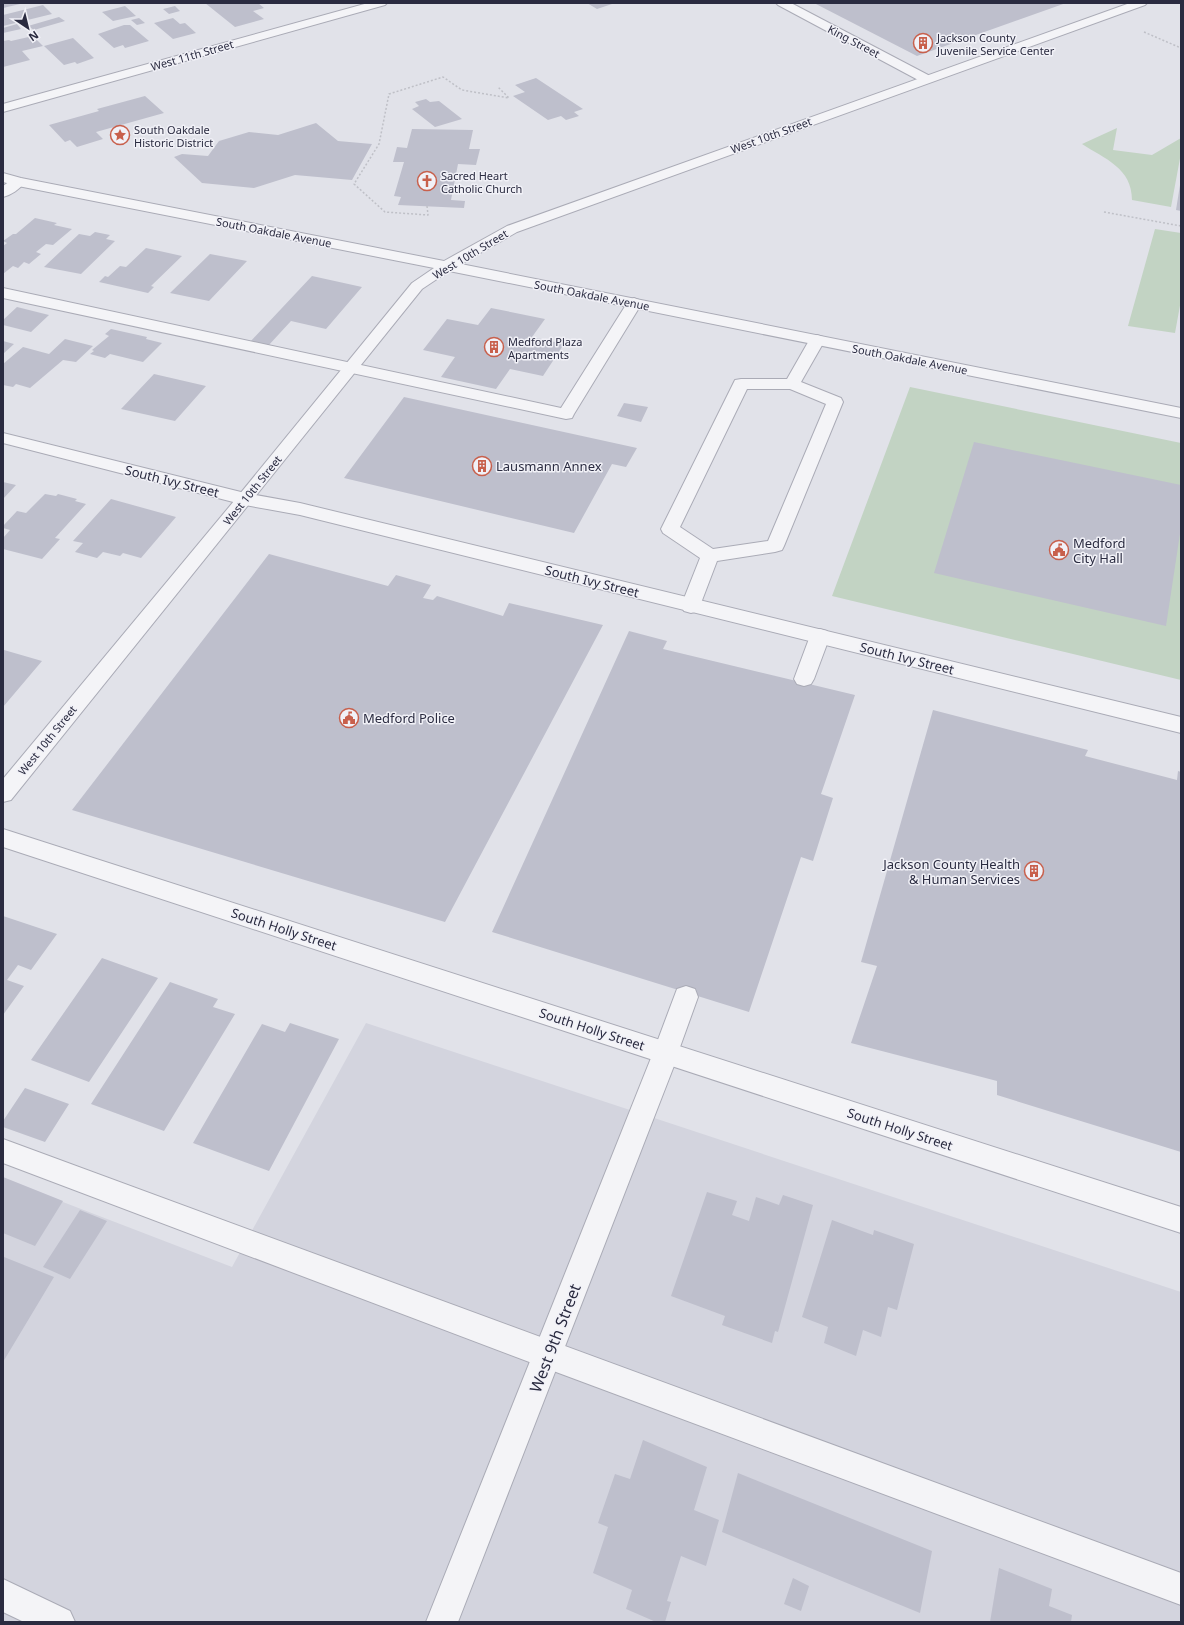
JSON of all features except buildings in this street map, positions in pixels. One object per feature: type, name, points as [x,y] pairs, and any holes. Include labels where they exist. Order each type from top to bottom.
[{"type":"street","name":"West 11th Street","points":[[3,108],[381,3]]},
{"type":"street","name":"King Street","points":[[782,3],[926,79]]},
{"type":"street","name":"West 10th Street","points":[[3,794],[245,499],[417,286],[446,266],[512,229],[1141,3]]},
{"type":"street","points":[[325,7],[336,15]]},
{"type":"street","name":"South Oakdale Avenue","points":[[3,177],[18,182],[634,303],[1181,413]]},
{"type":"street","points":[[3,180],[18,182]]},
{"type":"street","points":[[3,194],[18,182]]},
{"type":"street","points":[[3,293],[350,369],[566,414],[634,303]]},
{"type":"street","points":[[792,384],[817,340]]},
{"type":"street","points":[[741,384],[792,384],[835,402],[775,546],[710,556],[670,529],[741,384]]},
{"type":"street","name":"South Ivy Street","points":[[3,438],[245,499],[300,509],[1181,725]]},
{"type":"street","points":[[691,606],[710,556]]},
{"type":"street","points":[[804,679],[820,636]]},
{"type":"street","name":"South Holly Street","points":[[3,838],[1181,1220]]},
{"type":"street","name":"West 9th Street","points":[[442,1622],[666,1053],[686,996]]},
{"type":"street","points":[[3,1151],[548,1355],[1181,1589]]},
{"type":"street","points":[[3,1595],[59,1622]]},
{"type":"path","points":[[427,206],[428,215],[385,212],[354,184],[379,144],[389,94],[444,77],[462,90],[509,98],[498,87]]},
{"type":"path","points":[[1104,212],[1181,226]]},
{"type":"shaded area","points":[[366,1023],[1181,1292],[1181,1622],[3,1622],[3,1179],[232,1267]]},
{"type":"green space","points":[[1117,128],[1113,150],[1152,155],[1181,138],[1181,153],[1171,207],[1132,200],[1131,189],[1122,172],[1108,160],[1082,144]]},
{"type":"green space","points":[[1155,229],[1181,233],[1181,300],[1175,333],[1128,326]]},
{"type":"green space","points":[[910,387],[1181,443],[1181,680],[832,596]]},
{"type":"place","name":"Jackson County Juvenile Service Center","points":[[923,43]]},
{"type":"place","name":"South Oakdale Historic District","points":[[120,135]]},
{"type":"place","name":"Sacred Heart Catholic Church","points":[[427,181]]},
{"type":"place","name":"Medford Plaza Apartments","points":[[494,347]]},
{"type":"place","name":"Lausmann Annex","points":[[482,466]]},
{"type":"place","name":"Medford City Hall","points":[[1059,550]]},
{"type":"place","name":"Medford Police","points":[[349,718]]},
{"type":"place","name":"Jackson County Health & Human Services","points":[[1034,871]]}]
